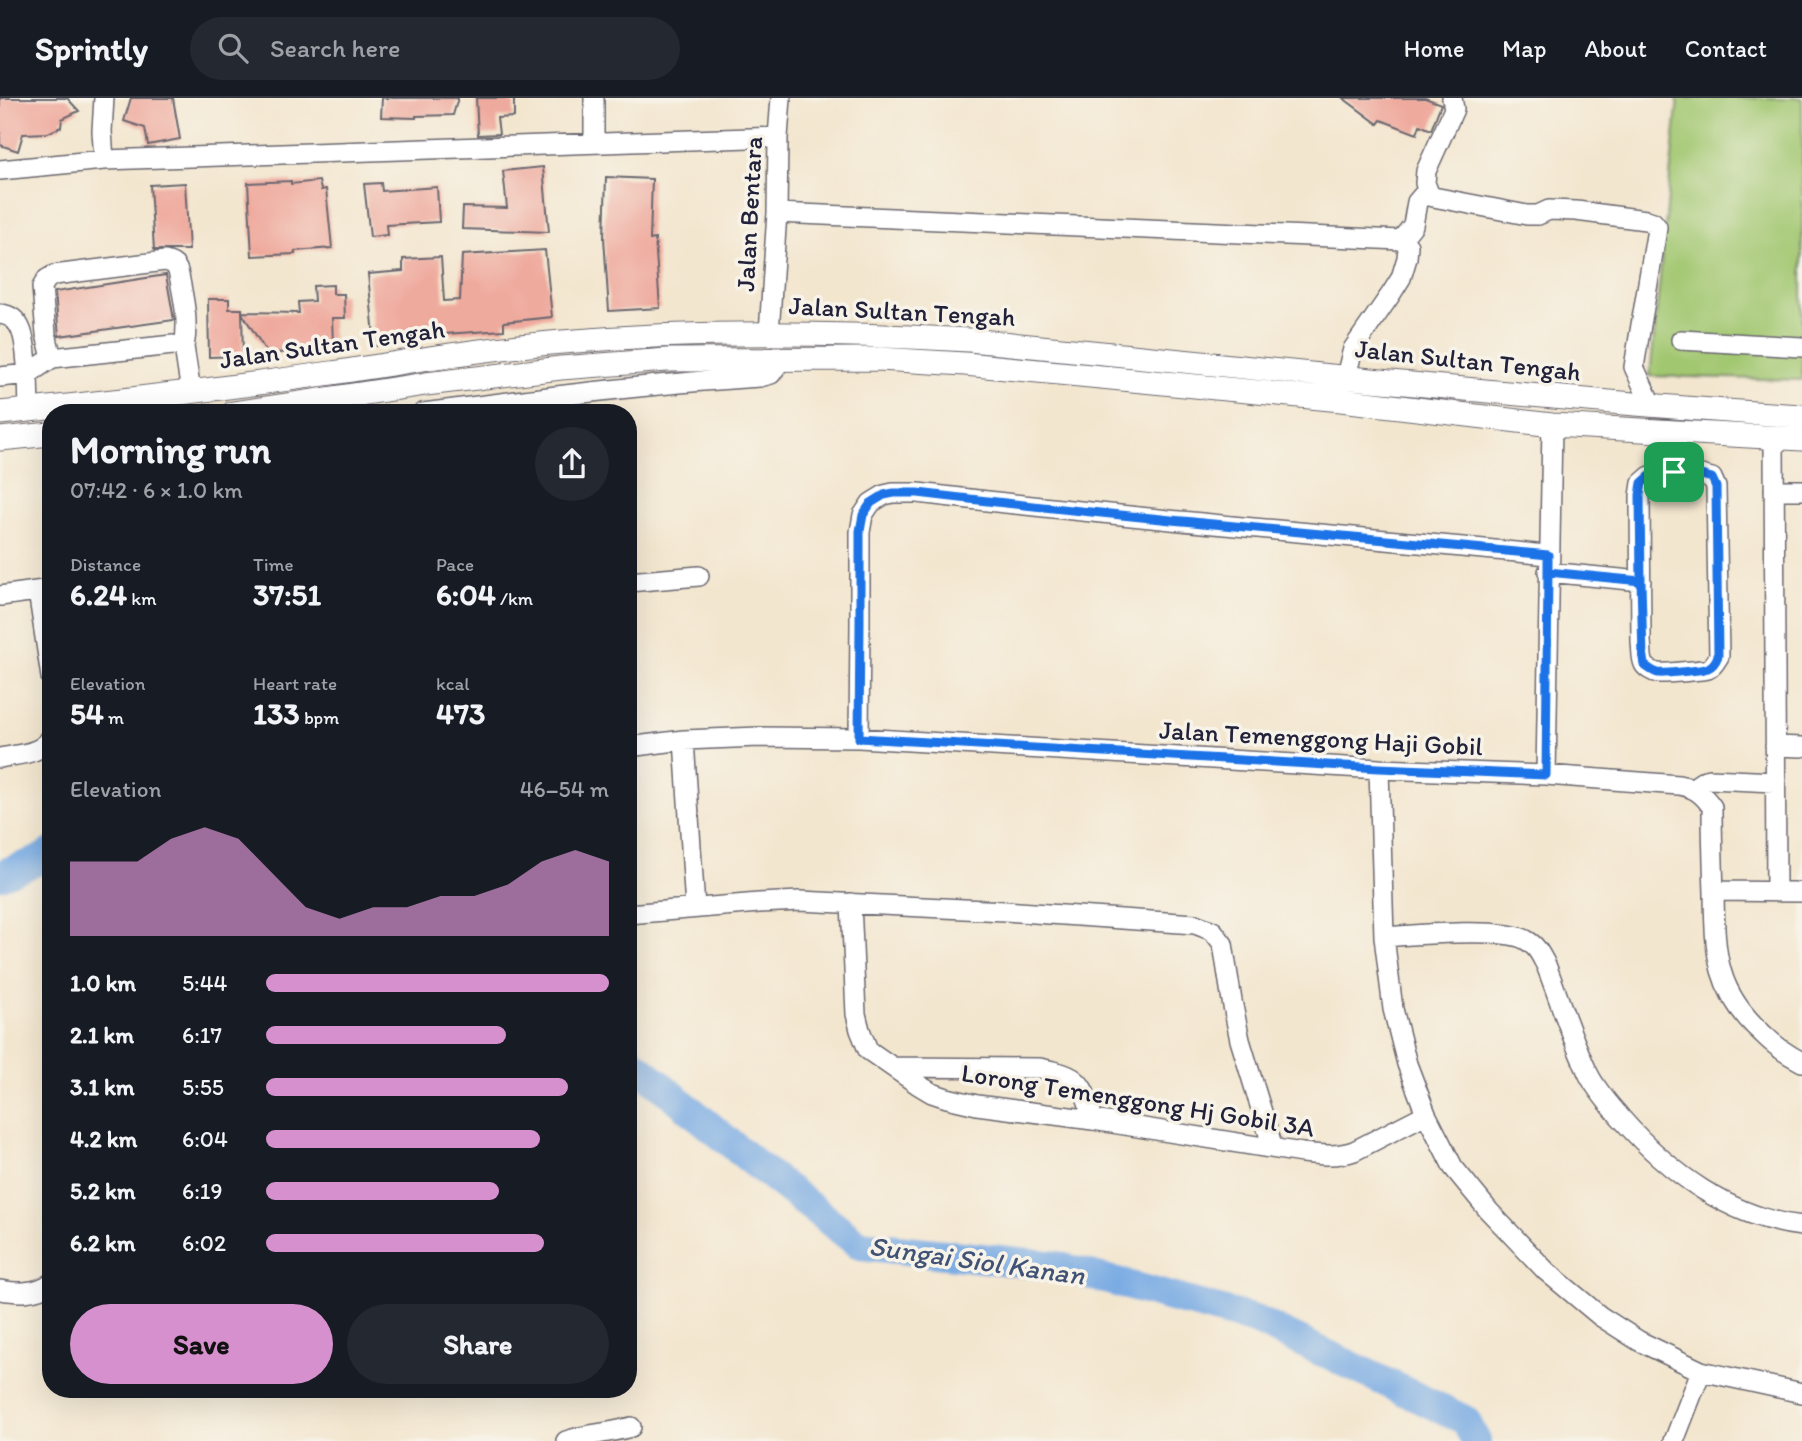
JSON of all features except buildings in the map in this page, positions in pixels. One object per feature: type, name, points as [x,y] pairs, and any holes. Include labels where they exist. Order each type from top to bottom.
[{"type":"main road","name":"Jalan Sultan Tengah","points":[[83,404],[561,342],[672,335],[769,333],[889,335],[969,340],[1652,406],[1802,416]]},
{"type":"main road","name":"Jalan Sultan Tengah","points":[[293,404],[426,384],[667,360],[878,359],[965,364],[1341,400],[1552,425],[1802,439]]},
{"type":"main road","name":"Jalan Sultan Tengah","points":[[0,413],[42,409]]},
{"type":"main road","points":[[0,439],[42,435]]},
{"type":"street","points":[[104,98],[104,160]]},
{"type":"street","points":[[594,98],[594,142]]},
{"type":"street","name":"Jalan Bentara","points":[[769,333],[781,98]]},
{"type":"street","points":[[1430,196],[1425,183],[1426,171],[1454,109],[1452,98]]},
{"type":"street","points":[[0,170],[104,160],[778,137]]},
{"type":"street","points":[[1401,240],[1413,225],[1417,202],[1423,195],[1527,215],[1538,215],[1549,210],[1576,211],[1653,222],[1657,227],[1656,235],[1634,367],[1652,406]]},
{"type":"street","points":[[777,213],[1401,240],[1408,246],[1401,278],[1353,349],[1346,376]]},
{"type":"street","points":[[52,358],[46,334],[42,287],[47,279],[54,275],[165,261],[178,268],[187,313],[184,347],[191,392]]},
{"type":"street","points":[[0,314],[10,315],[19,323],[23,334],[29,410]]},
{"type":"street","points":[[1681,340],[1802,347]]},
{"type":"street","points":[[0,377],[27,374],[52,358],[165,345],[184,347]]},
{"type":"street","points":[[493,404],[615,388],[760,377],[771,374],[781,360]]},
{"type":"street","points":[[1546,775],[1552,425]]},
{"type":"street","points":[[1773,438],[1776,892]]},
{"type":"street","points":[[1674,472],[1690,472],[1712,478],[1716,487],[1718,604],[1718,656],[1714,664],[1706,670],[1662,674],[1644,665],[1641,642],[1641,581],[1642,483],[1650,476],[1674,472]]},
{"type":"street","points":[[1774,490],[1802,491]]},
{"type":"street","points":[[859,738],[860,531],[863,515],[871,503],[884,495],[918,493],[1095,513],[1329,534],[1548,564],[1641,581]]},
{"type":"street","points":[[637,581],[699,576]]},
{"type":"street","points":[[0,596],[42,590]]},
{"type":"street","name":"Jalan Temenggong Haji Gobil","points":[[637,746],[684,740],[759,737],[859,738],[1546,775],[1693,788]]},
{"type":"street","points":[[684,740],[695,908]]},
{"type":"street","points":[[1775,746],[1802,747]]},
{"type":"street","points":[[0,758],[42,747]]},
{"type":"street","points":[[1379,768],[1384,937],[1393,1009],[1407,1064],[1426,1114],[1453,1167],[1489,1211],[1546,1271],[1600,1316],[1639,1341],[1701,1371],[1802,1393]]},
{"type":"street","points":[[1775,782],[1710,779],[1693,788],[1703,794],[1712,807],[1714,926],[1721,976],[1732,998],[1751,1023],[1774,1044],[1802,1062]]},
{"type":"street","points":[[1714,891],[1802,892]]},
{"type":"street","points":[[637,913],[800,901],[1195,924],[1213,931],[1223,944],[1240,1040],[1273,1148]]},
{"type":"street","name":"Lorong Temenggong Hj Gobil 3A","points":[[851,903],[854,997],[860,1030],[869,1049],[932,1093],[977,1105],[1332,1156],[1354,1151],[1426,1114]]},
{"type":"street","points":[[1384,937],[1506,934],[1524,938],[1537,947],[1546,965],[1590,1077],[1639,1139],[1675,1171],[1715,1197],[1755,1216],[1802,1226]]},
{"type":"street","points":[[895,1067],[1041,1068],[1057,1072],[1072,1077],[1081,1084],[1093,1120]]},
{"type":"street","points":[[0,1290],[18,1293],[31,1292],[42,1287]]},
{"type":"street","points":[[1674,1441],[1701,1371]]},
{"type":"street","points":[[566,1441],[583,1435],[610,1433],[631,1427]]},
{"type":"green space","points":[[1678,98],[1802,98],[1802,380],[1650,376]]},
{"type":"waterway","name":"Sungai Siol Kanan","points":[[0,875],[42,859]]},
{"type":"waterway","name":"Sungai Siol Kanan","points":[[637,1065],[753,1162],[860,1245],[1057,1266],[1255,1320],[1465,1420],[1476,1441]]},
{"type":"route","points":[[1674,472],[1650,476],[1642,483],[1641,581],[1548,572],[1548,555],[1095,513],[918,493],[884,495],[871,503],[863,515],[860,531],[859,738],[1546,775],[1548,572],[1575,575],[1641,581],[1641,642],[1644,665],[1656,673],[1706,670],[1714,664],[1718,656],[1716,487],[1712,478],[1690,472],[1674,472]]}]
